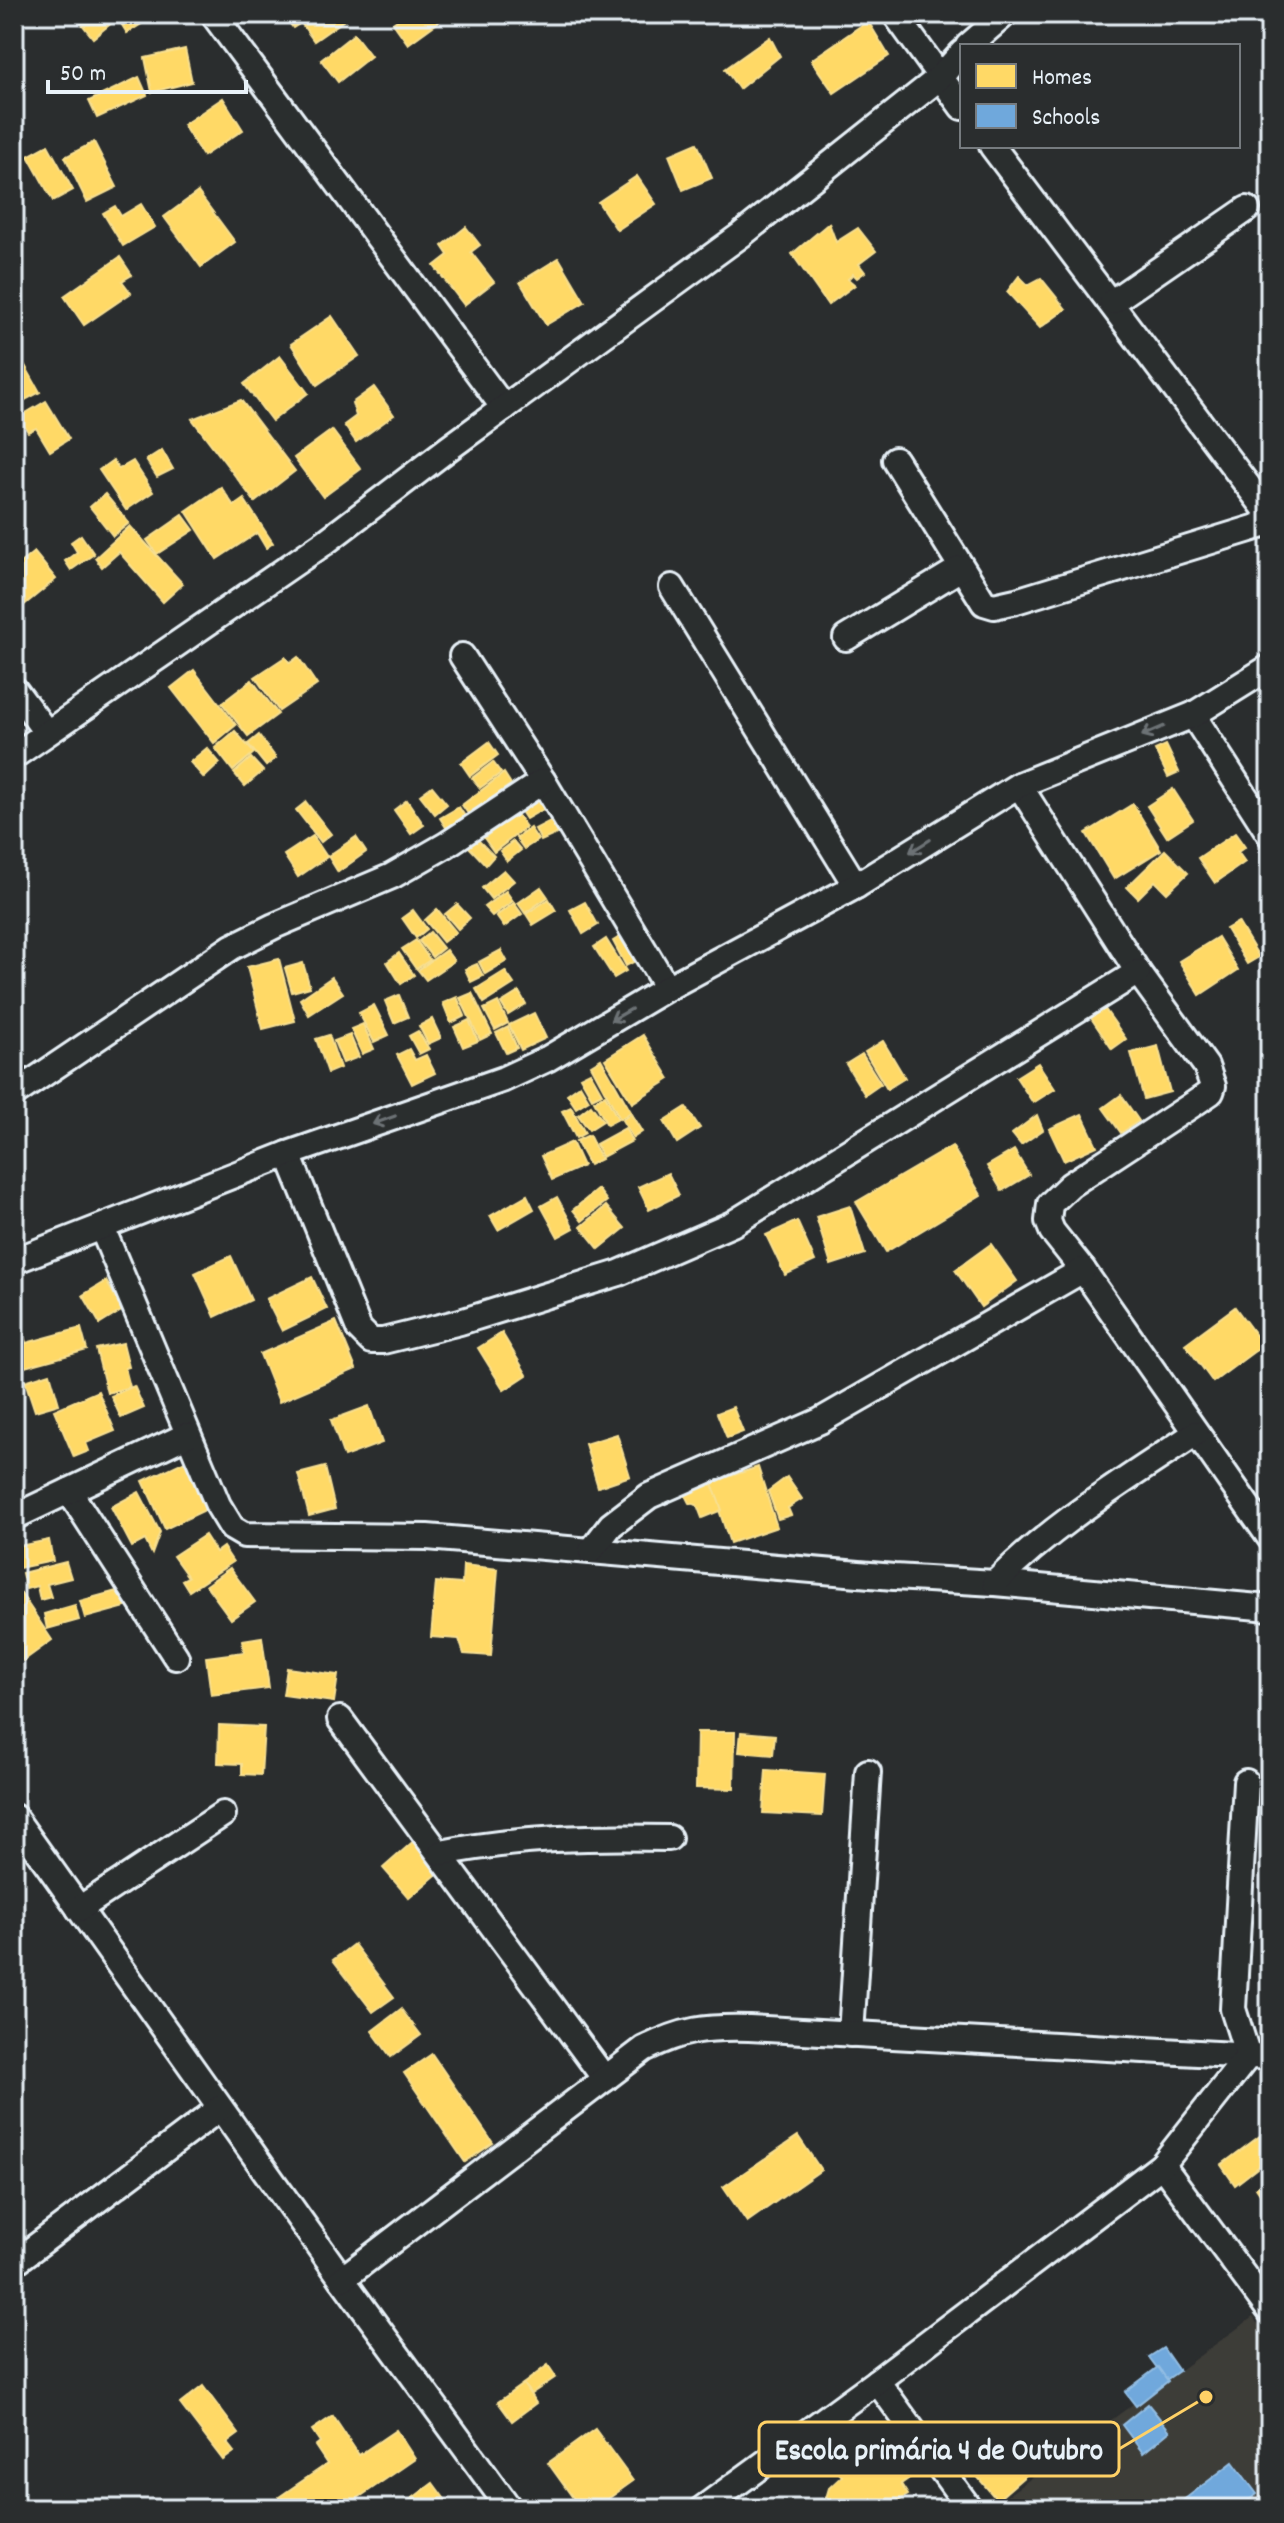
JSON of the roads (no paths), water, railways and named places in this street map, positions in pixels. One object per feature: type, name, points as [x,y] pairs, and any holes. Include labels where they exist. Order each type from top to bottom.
[{"type":"street","points":[[213,14],[504,408]]},
{"type":"street","points":[[895,14],[960,104]]},
{"type":"street","points":[[970,44],[1005,14]]},
{"type":"street","points":[[14,756],[324,543],[741,235],[939,78],[960,55]]},
{"type":"street","points":[[994,148],[1270,515]]},
{"type":"street","points":[[1112,302],[1247,209]]},
{"type":"street","points":[[895,460],[984,603],[994,606],[1270,523]]},
{"type":"street","points":[[846,638],[961,568]]},
{"type":"street","points":[[672,587],[856,886]]},
{"type":"street","points":[[462,656],[543,781],[667,988]]},
{"type":"street","points":[[14,1261],[288,1154],[504,1079],[547,1059],[667,988],[856,886],[1019,785],[1193,715],[1270,667]]},
{"type":"street","points":[[14,689],[46,732]]},
{"type":"street","points":[[1193,715],[1270,835]]},
{"type":"street","points":[[14,1094],[232,947],[392,876],[446,845],[543,781]]},
{"type":"street","points":[[1019,785],[1138,972],[1206,1066],[1213,1086],[1211,1092],[1070,1185],[1050,1204],[1048,1221],[1052,1231],[1083,1270],[1270,1538]]},
{"type":"street","points":[[288,1154],[359,1329],[371,1341],[383,1341],[460,1322],[619,1273],[732,1224],[1138,972]]},
{"type":"street","points":[[102,1228],[218,1505],[232,1528],[244,1535],[427,1537],[1270,1608]]},
{"type":"street","points":[[591,1551],[611,1525],[649,1496],[820,1421],[1083,1270]]},
{"type":"street","points":[[995,1583],[1019,1558],[1073,1514],[1196,1433]]},
{"type":"street","points":[[14,1517],[187,1435]]},
{"type":"street","points":[[69,1491],[176,1657]]},
{"type":"street","points":[[340,1719],[605,2079]]},
{"type":"street","points":[[851,2034],[868,1772]]},
{"type":"street","points":[[1246,1782],[1233,2009],[1259,2056]]},
{"type":"street","points":[[79,1909],[223,1814]]},
{"type":"street","points":[[14,1817],[342,2279],[510,2509]]},
{"type":"street","points":[[441,1853],[497,1842],[602,1836],[669,1838]]},
{"type":"street","points":[[342,2279],[644,2049],[675,2034],[706,2027],[1259,2056]]},
{"type":"street","points":[[702,2509],[1162,2165],[1259,2056]]},
{"type":"street","points":[[14,2263],[220,2108]]},
{"type":"street","points":[[1162,2165],[1270,2311]]},
{"type":"street","points":[[877,2381],[970,2509]]},
{"type":"place","name":"Escola primária 4 de Outubro","points":[[1206,2397]]}]
